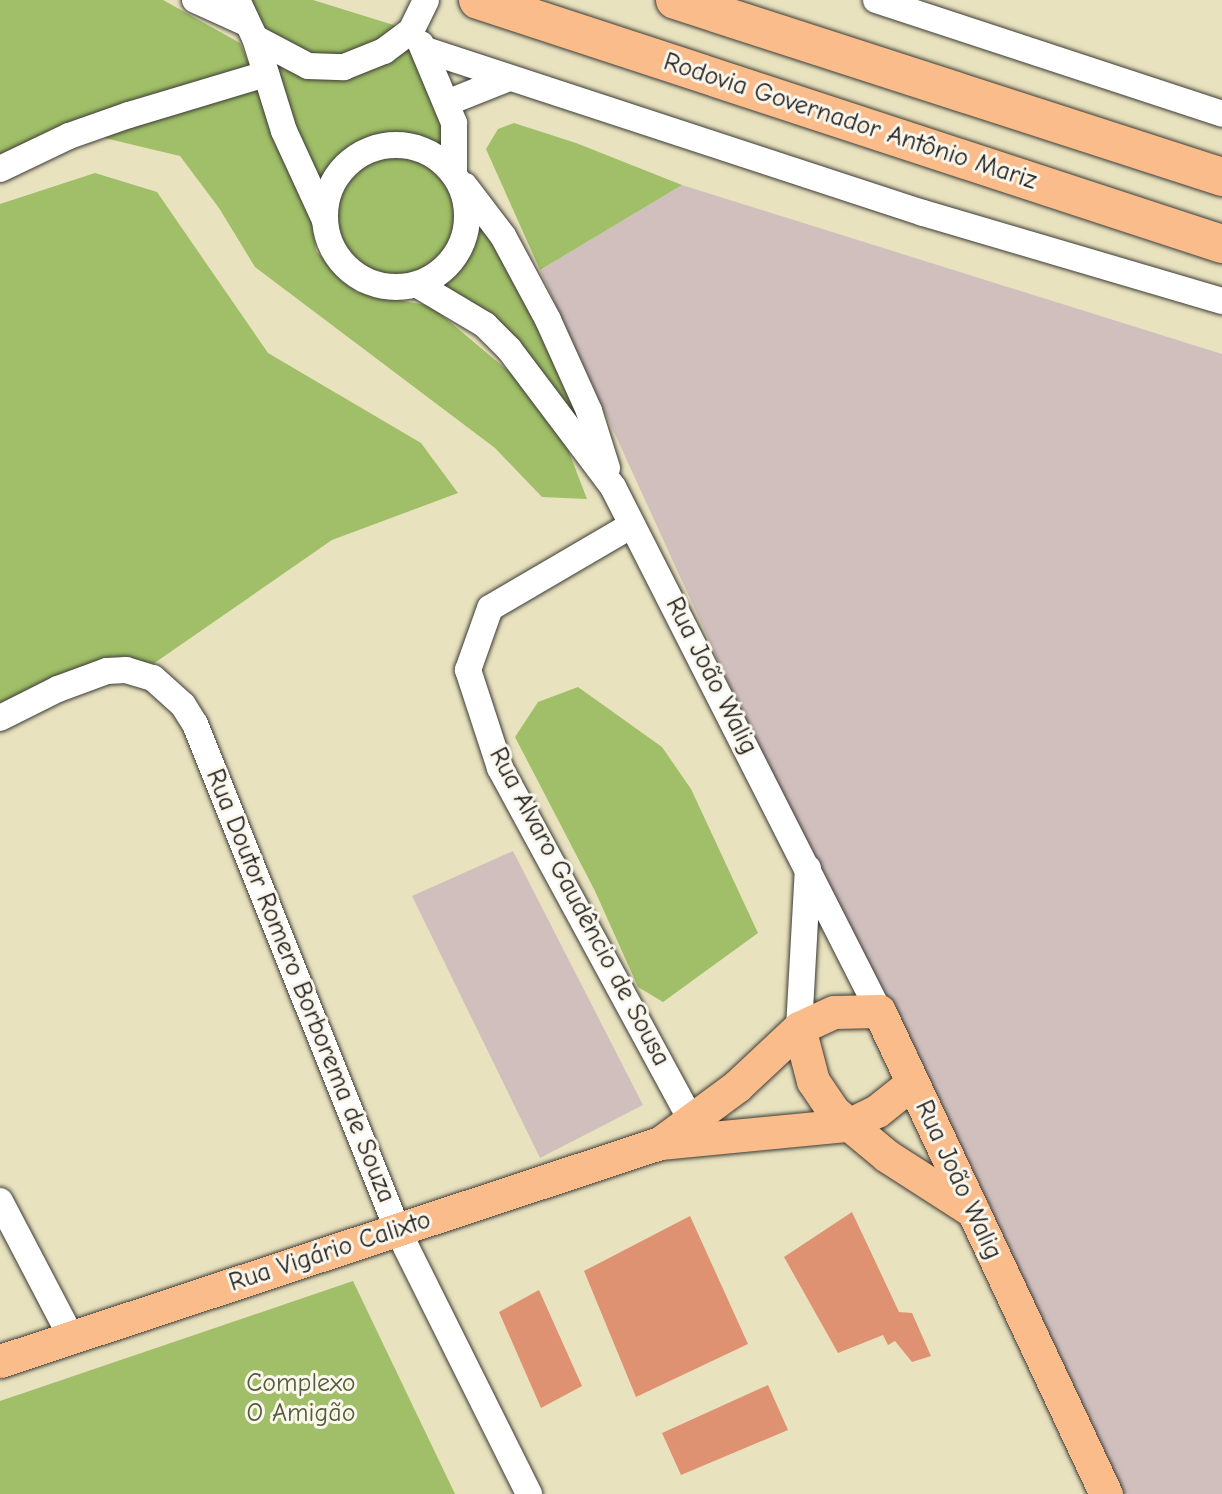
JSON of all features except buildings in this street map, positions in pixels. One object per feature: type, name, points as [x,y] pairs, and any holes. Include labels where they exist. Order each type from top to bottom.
[{"type":"highway","name":"Rodovia Governador Antônio Mariz","points":[[478,0],[1222,244]]},
{"type":"highway","points":[[675,0],[1222,177]]},
{"type":"main road","name":"Rua Vigário Calixto","points":[[660,1143],[737,1086],[799,1028],[834,1012],[879,1011]]},
{"type":"main road","name":"Rua João Walig","points":[[879,1011],[1106,1494]]},
{"type":"main road","points":[[799,1028],[813,1081],[848,1125],[887,1156],[974,1212]]},
{"type":"main road","name":"Rua Vigário Calixto","points":[[0,1361],[660,1143],[848,1125],[877,1111],[912,1083]]},
{"type":"street","points":[[195,0],[245,20],[307,66],[331,69],[419,41],[509,78],[923,213],[1222,301]]},
{"type":"street","points":[[245,20],[284,131],[325,220],[334,250],[356,275],[375,285],[418,285],[439,274],[462,242],[468,213],[459,180],[454,123],[449,102],[419,41],[426,0]]},
{"type":"street","points":[[876,0],[1221,111]]},
{"type":"street","points":[[0,169],[93,127],[190,93],[266,74]]},
{"type":"street","points":[[449,102],[509,78]]},
{"type":"street","points":[[325,220],[327,197],[336,176],[352,159],[372,148],[395,144],[417,147],[438,158],[503,236],[548,320],[589,411],[613,486]]},
{"type":"street","points":[[418,285],[485,325],[509,349],[613,486]]},
{"type":"street","name":"Rua João Walig","points":[[613,486],[808,866],[879,1011]]},
{"type":"street","name":"Rua Alvaro Gaudêncio de Sousa","points":[[632,525],[490,608],[468,670],[500,768],[691,1120]]},
{"type":"street","name":"Rua Doutor Romero Borborema de Souza","points":[[0,718],[58,689],[107,671],[125,670],[153,678],[183,705],[195,724],[398,1230],[529,1494]]},
{"type":"street","points":[[799,1028],[808,866]]},
{"type":"street","points":[[0,1201],[71,1337]]},
{"type":"shaded area","points":[[682,185],[1222,354],[1222,1494],[1099,1494],[540,270]]},
{"type":"shaded area","points":[[513,851],[643,1105],[540,1158],[412,896]]},
{"type":"green space","points":[[0,0],[163,0],[240,43],[311,208],[316,251],[356,292],[431,306],[552,408],[587,499],[542,497],[495,448],[255,267],[219,208],[180,156],[71,130],[0,159]]},
{"type":"green space","points":[[246,0],[313,0],[400,27],[340,65],[258,32]]},
{"type":"green space","points":[[409,40],[446,121],[447,156],[431,146],[404,140],[376,141],[352,153],[331,172],[320,195],[266,54],[285,70],[317,76]]},
{"type":"green space","points":[[514,123],[576,143],[682,185],[540,270],[486,149],[498,129]]},
{"type":"green space","points":[[396,151],[421,156],[442,170],[456,191],[461,216],[456,241],[442,262],[421,276],[396,281],[371,276],[350,262],[336,241],[331,216],[336,191],[350,170],[371,156]]},
{"type":"green space","points":[[95,173],[157,192],[268,353],[421,443],[458,493],[332,540],[153,664],[124,656],[0,703],[0,204]]},
{"type":"green space","points":[[472,206],[501,247],[596,456],[432,284],[451,273],[462,259],[473,233]]},
{"type":"green space","points":[[578,687],[662,747],[691,789],[758,933],[663,1002],[638,987],[595,891],[515,737],[538,702]]},
{"type":"green space","name":"Complexo O Amigão","points":[[353,1281],[455,1494],[0,1494],[0,1401]]}]
